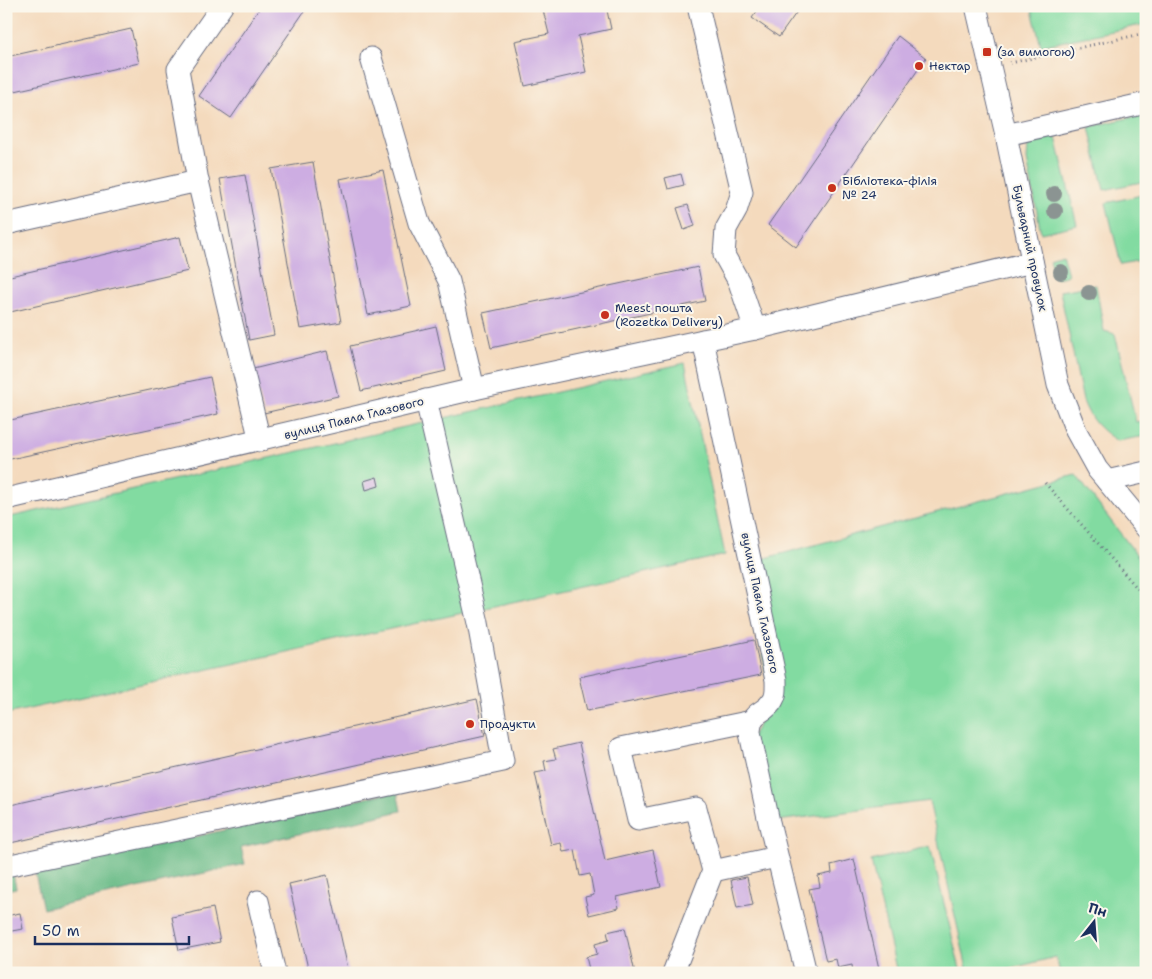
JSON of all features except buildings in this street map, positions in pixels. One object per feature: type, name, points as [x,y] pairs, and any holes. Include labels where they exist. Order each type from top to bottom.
[{"type":"street","points":[[222,6],[178,69],[198,181],[260,441]]},
{"type":"street","points":[[698,6],[742,192],[726,229],[724,256],[738,282],[755,329]]},
{"type":"street","name":"Бульварний провулок","points":[[976,6],[1006,135],[1058,385],[1076,431],[1097,469],[1146,528]]},
{"type":"street","points":[[371,58],[419,223],[449,281],[474,389]]},
{"type":"street","points":[[1006,135],[1146,103]]},
{"type":"street","points":[[6,224],[198,181]]},
{"type":"street","name":"вулиця Павла Глазового","points":[[6,499],[260,441],[474,389],[755,329],[1032,262]]},
{"type":"street","name":"вулиця Павла Глазового","points":[[703,340],[776,680],[774,700],[757,714],[752,721]]},
{"type":"street","points":[[6,866],[503,761],[478,622],[426,400]]},
{"type":"street","points":[[1108,481],[1146,472]]},
{"type":"street","points":[[673,973],[713,871],[696,808],[638,820],[621,748],[752,721],[751,738],[777,857],[806,973]]},
{"type":"street","points":[[713,871],[777,857]]},
{"type":"street","points":[[258,901],[275,973]]},
{"type":"path","points":[[990,67],[1146,33]]},
{"type":"path","points":[[1045,483],[1146,598]]},
{"type":"green space","points":[[1031,6],[1146,6],[1146,24],[1041,46]]},
{"type":"green space","points":[[1146,114],[1146,181],[1104,190],[1089,127]]},
{"type":"green space","points":[[1054,129],[1077,225],[1041,233],[1027,160],[1028,145],[1032,140]]},
{"type":"green space","points":[[1146,194],[1146,260],[1121,265],[1106,203]]},
{"type":"green space","points":[[1062,253],[1068,275],[1056,279],[1050,257]]},
{"type":"green space","points":[[1096,285],[1104,331],[1115,334],[1136,422],[1146,420],[1146,436],[1117,441],[1096,424],[1083,401],[1060,291]]},
{"type":"green space","points":[[685,363],[725,555],[6,714],[6,518]]},
{"type":"green space","points":[[1076,475],[1146,567],[1146,973],[1060,973],[1056,957],[992,973],[968,973],[929,801],[769,822],[751,738],[770,705],[751,562]]},
{"type":"green space","points":[[397,791],[401,811],[241,847],[245,864],[43,909],[35,873]]},
{"type":"green space","points":[[930,846],[961,973],[897,973],[871,861]]},
{"type":"green space","points":[[13,873],[16,888],[6,890],[6,875]]},
{"type":"place","name":"(за вимогою)","points":[[987,52]]},
{"type":"place","name":"Нектар","points":[[919,66]]},
{"type":"place","name":"Бібліотека-філія № 24","points":[[832,188]]},
{"type":"place","name":"Meest пошта (Rozetka Delivery)","points":[[605,315]]},
{"type":"place","name":"Продукти","points":[[470,724]]}]
